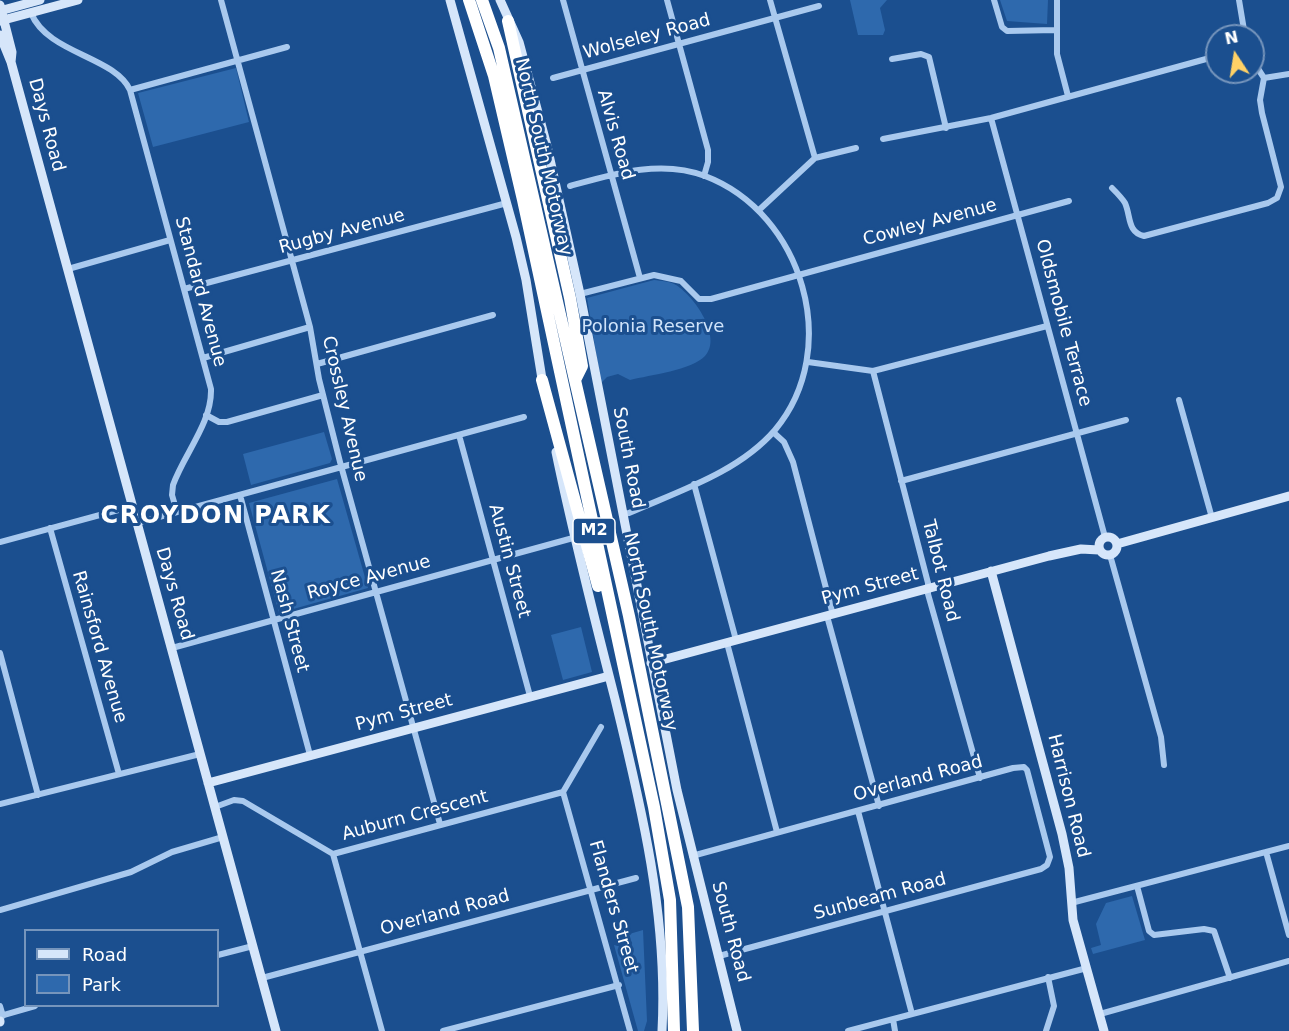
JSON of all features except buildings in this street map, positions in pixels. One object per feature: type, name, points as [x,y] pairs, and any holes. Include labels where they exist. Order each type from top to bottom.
[{"type":"highway","name":"North South Motorway","points":[[469,0],[487,33],[575,380],[629,616],[688,907],[693,1031]]},
{"type":"highway","name":"North South Motorway","points":[[482,0],[494,76],[535,252],[664,858],[673,936],[674,1031]]},
{"type":"highway","points":[[508,21],[570,298],[582,366],[575,380]]},
{"type":"highway","points":[[542,380],[598,587],[611,614]]},
{"type":"main road","points":[[1,14],[40,0]]},
{"type":"main road","points":[[5,37],[15,22],[29,14],[78,0]]},
{"type":"main road","points":[[450,0],[526,280],[542,380],[573,538],[634,778],[653,874],[663,974],[662,1031]]},
{"type":"main road","name":"South Road","points":[[500,0],[519,42],[547,146],[580,294],[621,514],[677,790],[737,1031]]},
{"type":"main road","points":[[1,14],[29,14]]},
{"type":"main road","name":"Days Road","points":[[1,14],[11,62],[276,1031]]},
{"type":"main road","points":[[1117,544],[1289,496]]},
{"type":"main road","points":[[1106,537],[1112,538],[1117,544],[1116,550],[1110,555],[1099,550],[1099,543],[1106,537]]},
{"type":"main road","name":"Pym Street","points":[[651,663],[991,571],[1071,551],[1099,550]]},
{"type":"main road","name":"Harrison Road","points":[[991,571],[1062,834],[1069,868],[1073,920],[1104,1031]]},
{"type":"main road","name":"Pym Street","points":[[208,783],[609,676]]},
{"type":"street","name":"Crossley Avenue","points":[[221,0],[310,327],[323,395],[341,466],[411,728],[440,824]]},
{"type":"street","name":"Alvis Road","points":[[562,0],[640,278]]},
{"type":"street","points":[[667,0],[708,150],[708,162],[704,176]]},
{"type":"street","points":[[770,0],[815,158]]},
{"type":"street","points":[[994,0],[1002,27],[1008,31],[1055,30]]},
{"type":"street","points":[[1056,0],[1055,30],[1060,75],[1068,96]]},
{"type":"street","points":[[1239,0],[1243,24]]},
{"type":"street","name":"Wolseley Road","points":[[553,78],[819,6]]},
{"type":"street","name":"Standard Avenue","points":[[29,14],[40,31],[121,78],[130,90],[211,389],[211,400],[206,415],[173,485],[172,495],[177,513]]},
{"type":"street","points":[[130,90],[287,47]]},
{"type":"street","points":[[892,59],[921,54],[929,57],[946,128]]},
{"type":"street","points":[[883,139],[991,118],[1205,59]]},
{"type":"street","points":[[1265,78],[1289,74]]},
{"type":"street","points":[[1112,188],[1125,202],[1132,228],[1136,234],[1144,236],[1268,203],[1277,198],[1281,187],[1260,104],[1263,84]]},
{"type":"street","name":"Oldsmobile Terrace","points":[[991,118],[1106,537]]},
{"type":"street","points":[[759,210],[815,158],[856,148]]},
{"type":"street","points":[[570,186],[611,175],[664,169],[704,176],[736,191],[759,210],[783,240],[798,274],[807,308],[807,362],[789,411],[773,432],[738,463],[629,513],[621,514]]},
{"type":"street","name":"Cowley Avenue","points":[[640,278],[654,275],[671,277],[681,281],[699,300],[704,300],[1069,201]]},
{"type":"street","name":"Rugby Avenue","points":[[184,289],[507,204]]},
{"type":"street","points":[[68,269],[170,240]]},
{"type":"street","points":[[580,294],[640,278]]},
{"type":"street","points":[[317,364],[493,315]]},
{"type":"street","points":[[807,362],[873,371],[1047,326]]},
{"type":"street","points":[[203,358],[310,327]]},
{"type":"street","name":"Talbot Road","points":[[873,371],[928,588],[980,778]]},
{"type":"street","points":[[206,415],[219,422],[227,422],[323,395]]},
{"type":"street","points":[[1179,400],[1212,518]]},
{"type":"street","points":[[137,523],[524,417]]},
{"type":"street","points":[[901,481],[1126,420]]},
{"type":"street","points":[[773,432],[784,442],[793,462],[879,806]]},
{"type":"street","name":"Austin Street","points":[[459,435],[530,696]]},
{"type":"street","points":[[694,484],[777,832]]},
{"type":"street","name":"Nash Street","points":[[240,495],[310,755]]},
{"type":"street","points":[[0,542],[133,506]]},
{"type":"street","name":"Rainsford Avenue","points":[[50,528],[119,774]]},
{"type":"street","name":"Royce Avenue","points":[[172,648],[573,538]]},
{"type":"street","points":[[1110,555],[1161,737],[1164,765]]},
{"type":"street","points":[[0,653],[38,795]]},
{"type":"street","points":[[563,792],[601,727]]},
{"type":"street","points":[[0,804],[201,754]]},
{"type":"street","name":"Overland Road","points":[[692,856],[1013,768],[1024,767],[1050,857],[1047,865]]},
{"type":"street","name":"Auburn Crescent","points":[[215,807],[234,800],[243,801],[333,854],[563,792]]},
{"type":"street","name":"Flanders Street","points":[[563,792],[619,985],[630,1031]]},
{"type":"street","points":[[858,811],[912,1014]]},
{"type":"street","points":[[0,910],[131,872],[172,852],[223,837]]},
{"type":"street","points":[[1071,903],[1289,846]]},
{"type":"street","points":[[1266,852],[1289,935]]},
{"type":"street","points":[[333,854],[382,1031]]},
{"type":"street","name":"Sunbeam Road","points":[[719,956],[1041,869],[1047,865]]},
{"type":"street","name":"Overland Road","points":[[262,978],[636,878]]},
{"type":"street","points":[[1137,886],[1149,931],[1154,935],[1204,929],[1214,931],[1230,978]]},
{"type":"street","points":[[219,955],[253,946]]},
{"type":"street","points":[[1100,1014],[1289,961]]},
{"type":"street","points":[[848,1031],[1087,968]]},
{"type":"street","points":[[1047,1031],[1054,1005],[1048,977]]},
{"type":"street","points":[[443,1031],[619,985]]},
{"type":"street","points":[[0,1006],[1,1019],[30,1007]]},
{"type":"street","points":[[892,1019],[895,1031]]},
{"type":"green space","points":[[850,0],[887,0],[880,8],[885,30],[883,35],[858,35]]},
{"type":"green space","points":[[1000,0],[1048,0],[1047,24],[1007,21]]},
{"type":"green space","points":[[236,68],[249,122],[153,147],[138,93]]},
{"type":"green space","name":"Polonia Reserve","points":[[654,280],[674,284],[691,298],[708,328],[711,338],[710,348],[705,356],[691,365],[630,380],[618,374],[607,377],[601,383],[587,298]]},
{"type":"green space","points":[[324,432],[332,459],[330,463],[251,485],[243,454]]},
{"type":"green space","points":[[337,479],[368,588],[279,613],[249,503]]},
{"type":"green space","points":[[581,627],[592,672],[563,680],[551,635]]},
{"type":"green space","points":[[1132,896],[1145,940],[1093,954],[1091,948],[1101,945],[1096,924],[1106,903]]},
{"type":"green space","points":[[643,930],[647,1021],[644,1031],[638,1031],[614,945],[622,947],[619,937]]},
{"type":"district","name":"CROYDON PARK","points":[[216,517]]}]
